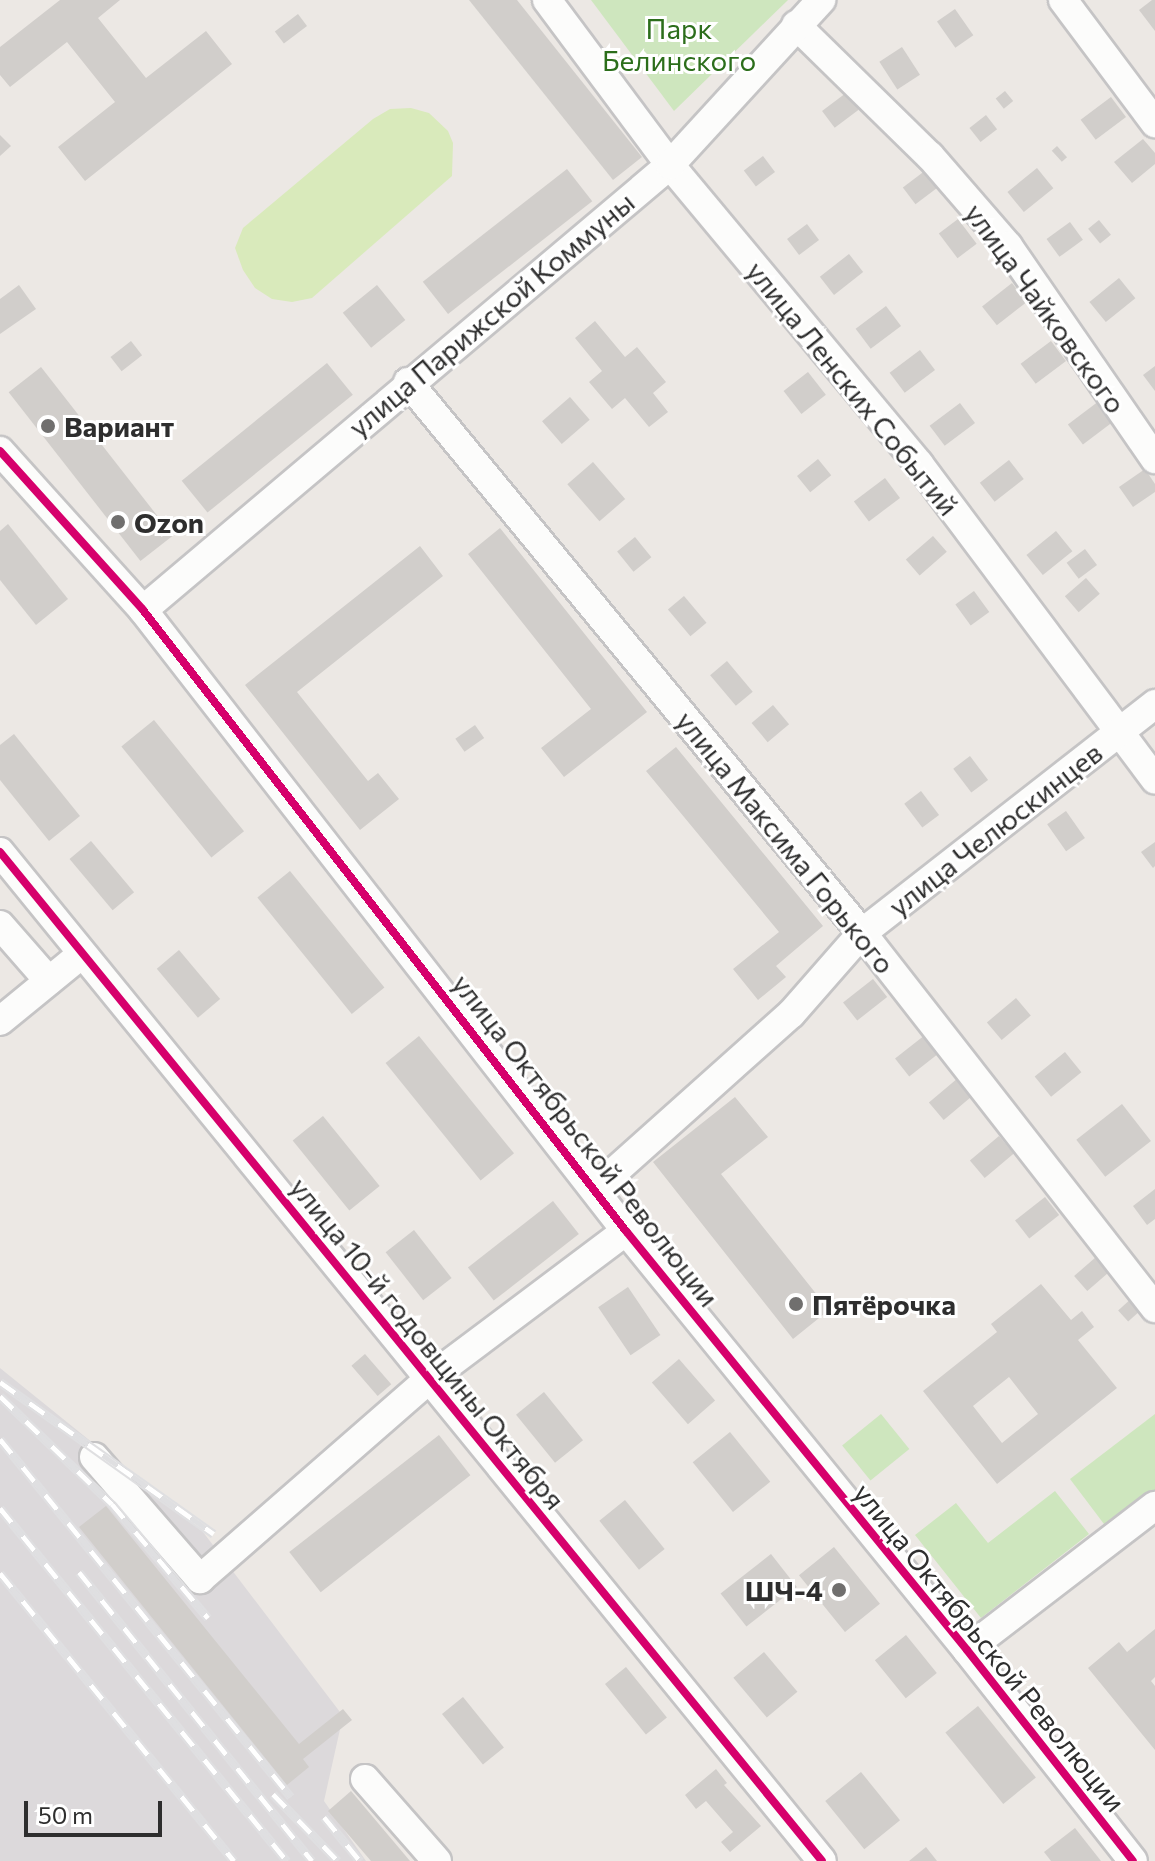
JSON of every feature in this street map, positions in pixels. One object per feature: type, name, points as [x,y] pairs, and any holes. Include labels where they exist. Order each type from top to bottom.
[{"type":"street","name":"улица Ленских Событий","points":[[547,0],[670,165],[919,464],[1155,780]]},
{"type":"street","name":"улица Парижской Коммуны","points":[[143,610],[408,382],[670,165],[821,0]]},
{"type":"street","points":[[1063,0],[1155,123]]},
{"type":"street","name":"улица Чайковского","points":[[796,25],[930,156],[1008,246],[1155,459]]},
{"type":"street","name":"улица Максима Горького","points":[[408,382],[862,933],[1155,1308]]},
{"type":"street","name":"улица Октябрьской Революции","points":[[0,451],[143,610],[626,1231],[967,1650],[1133,1861]]},
{"type":"street","name":"улица Челюскинцев","points":[[595,1189],[791,1014],[862,933],[1155,704]]},
{"type":"street","name":"улица 10-й годовщины Октября","points":[[0,852],[818,1860]]},
{"type":"street","points":[[0,925],[49,981]]},
{"type":"street","points":[[0,1021],[82,954]]},
{"type":"street","points":[[94,1457],[200,1579],[429,1379],[626,1231]]},
{"type":"street","points":[[967,1650],[1155,1506]]},
{"type":"street","points":[[365,1779],[437,1861]]},
{"type":"shaded area","points":[[0,1368],[203,1532],[343,1716],[324,1801],[366,1861],[0,1861]]},
{"type":"green space","name":"Парк Белинского","points":[[591,0],[788,0],[674,111]]},
{"type":"green space","points":[[411,108],[429,113],[448,131],[453,143],[452,176],[312,298],[292,302],[272,299],[255,288],[243,270],[235,248],[243,228],[373,119],[390,109]]},
{"type":"green space","points":[[881,1414],[909,1449],[870,1480],[842,1445]]},
{"type":"green space","points":[[1155,1414],[1155,1491],[1107,1528],[1070,1479]]},
{"type":"green space","points":[[1055,1491],[1089,1534],[981,1618],[915,1535],[956,1503],[988,1543]]},
{"type":"building","points":[[60,0],[120,0],[98,18],[146,78],[206,31],[232,64],[85,181],[58,147],[115,102],[67,42],[10,87],[0,75],[0,47]]},
{"type":"building","points":[[469,0],[517,0],[642,157],[613,180]]},
{"type":"building","points":[[1155,0],[1155,31],[1139,10]]},
{"type":"building","points":[[955,9],[973,35],[955,48],[937,22]]},
{"type":"building","points":[[298,14],[307,26],[284,43],[275,31]]},
{"type":"building","points":[[902,47],[920,75],[897,89],[879,62]]},
{"type":"building","points":[[1005,91],[1013,101],[1004,109],[996,99]]},
{"type":"building","points":[[846,93],[859,110],[835,128],[822,111]]},
{"type":"building","points":[[1111,97],[1126,117],[1096,140],[1081,120]]},
{"type":"building","points":[[986,115],[997,129],[981,142],[969,128]]},
{"type":"building","points":[[0,135],[11,146],[0,156]]},
{"type":"building","points":[[1143,139],[1155,153],[1155,164],[1132,183],[1114,162]]},
{"type":"building","points":[[1057,146],[1067,157],[1062,162],[1052,151]]},
{"type":"building","points":[[763,156],[775,172],[756,186],[744,170]]},
{"type":"building","points":[[1037,168],[1053,188],[1024,212],[1007,192]]},
{"type":"building","points":[[567,169],[592,201],[448,314],[423,282]]},
{"type":"building","points":[[926,170],[939,187],[915,204],[903,187]]},
{"type":"building","points":[[958,219],[977,244],[957,258],[939,233]]},
{"type":"building","points":[[1099,220],[1111,235],[1100,244],[1088,229]]},
{"type":"building","points":[[1070,222],[1083,240],[1059,257],[1047,239]]},
{"type":"building","points":[[807,224],[819,240],[799,255],[787,239]]},
{"type":"building","points":[[849,254],[863,272],[834,295],[820,277]]},
{"type":"building","points":[[1119,278],[1135,298],[1106,322],[1089,302]]},
{"type":"building","points":[[1012,283],[1027,302],[997,325],[982,306]]},
{"type":"building","points":[[19,285],[36,309],[0,334],[0,299]]},
{"type":"building","points":[[377,285],[405,320],[371,348],[343,313]]},
{"type":"building","points":[[886,306],[901,326],[871,349],[856,329]]},
{"type":"building","points":[[595,321],[625,357],[637,347],[666,382],[653,393],[668,412],[649,427],[625,398],[612,409],[589,382],[602,371],[575,338]]},
{"type":"building","points":[[131,341],[142,355],[122,371],[111,357]]},
{"type":"building","points":[[1051,341],[1066,361],[1036,384],[1021,364]]},
{"type":"building","points":[[920,350],[935,370],[905,393],[890,373]]},
{"type":"building","points":[[327,363],[353,395],[207,513],[182,481]]},
{"type":"building","points":[[1155,366],[1155,391],[1143,375]]},
{"type":"building","points":[[41,367],[173,536],[140,561],[9,392]]},
{"type":"building","points":[[808,372],[826,395],[801,414],[784,391]]},
{"type":"building","points":[[570,397],[590,420],[562,444],[542,421]]},
{"type":"building","points":[[1099,401],[1114,421],[1083,444],[1068,424]]},
{"type":"building","points":[[960,403],[975,423],[945,446],[930,426]]},
{"type":"building","points":[[818,459],[831,475],[810,492],[797,476]]},
{"type":"building","points":[[1009,460],[1024,479],[995,502],[980,483]]},
{"type":"building","points":[[593,462],[625,499],[599,521],[567,484]]},
{"type":"building","points":[[1145,469],[1155,484],[1155,492],[1133,507],[1119,487]]},
{"type":"building","points":[[885,478],[900,498],[869,521],[854,501]]},
{"type":"building","points":[[8,524],[68,599],[36,625],[0,580],[0,531]]},
{"type":"building","points":[[500,528],[647,712],[564,777],[541,748],[591,709],[468,554]]},
{"type":"building","points":[[1056,531],[1072,551],[1043,575],[1026,555]]},
{"type":"building","points":[[933,536],[947,552],[920,575],[906,560]]},
{"type":"building","points":[[635,537],[651,557],[633,572],[617,551]]},
{"type":"building","points":[[420,546],[443,576],[297,692],[368,781],[378,773],[399,799],[360,830],[245,685]]},
{"type":"building","points":[[1085,549],[1097,565],[1079,579],[1067,563]]},
{"type":"building","points":[[1086,578],[1100,594],[1079,612],[1065,596]]},
{"type":"building","points":[[974,591],[989,612],[971,626],[955,605]]},
{"type":"building","points":[[684,596],[706,623],[690,636],[668,609]]},
{"type":"building","points":[[727,661],[753,692],[736,706],[710,675]]},
{"type":"building","points":[[773,705],[789,724],[768,742],[752,723]]},
{"type":"building","points":[[154,720],[244,831],[211,858],[121,746]]},
{"type":"building","points":[[475,725],[484,738],[465,752],[455,739]]},
{"type":"building","points":[[14,734],[80,816],[49,841],[0,780],[0,745]]},
{"type":"building","points":[[676,747],[823,926],[776,966],[786,977],[758,1000],[733,969],[779,932],[646,771]]},
{"type":"building","points":[[970,756],[988,780],[971,793],[953,769]]},
{"type":"building","points":[[921,791],[939,815],[922,828],[904,804]]},
{"type":"building","points":[[1066,811],[1085,838],[1066,851],[1047,824]]},
{"type":"building","points":[[91,841],[134,892],[113,910],[70,859]]},
{"type":"building","points":[[1155,842],[1155,866],[1153,868],[1141,852]]},
{"type":"building","points":[[290,871],[384,988],[352,1014],[257,897]]},
{"type":"building","points":[[179,950],[220,999],[198,1018],[157,969]]},
{"type":"building","points":[[873,979],[887,997],[857,1021],[843,1002]]},
{"type":"building","points":[[1016,998],[1031,1016],[1002,1040],[987,1022]]},
{"type":"building","points":[[925,1035],[939,1053],[909,1077],[895,1058]]},
{"type":"building","points":[[419,1036],[514,1153],[481,1180],[386,1063]]},
{"type":"building","points":[[1065,1052],[1081,1072],[1051,1097],[1035,1077]]},
{"type":"building","points":[[958,1078],[973,1096],[944,1120],[929,1102]]},
{"type":"building","points":[[735,1097],[768,1137],[721,1174],[829,1310],[793,1339],[653,1162]]},
{"type":"building","points":[[1122,1104],[1151,1141],[1105,1177],[1076,1140]]},
{"type":"building","points":[[323,1116],[380,1186],[349,1210],[293,1141]]},
{"type":"building","points":[[999,1136],[1014,1154],[985,1178],[970,1160]]},
{"type":"building","points":[[1155,1189],[1155,1219],[1147,1225],[1133,1206]]},
{"type":"building","points":[[1045,1197],[1059,1215],[1029,1239],[1015,1220]]},
{"type":"building","points":[[553,1201],[579,1234],[494,1301],[468,1267]]},
{"type":"building","points":[[414,1230],[452,1278],[423,1300],[386,1252]]},
{"type":"building","points":[[1096,1257],[1109,1272],[1087,1291],[1074,1276]]},
{"type":"building","points":[[1041,1284],[1071,1320],[1082,1311],[1094,1327],[1078,1340],[1117,1388],[997,1484],[923,1391],[997,1332],[991,1324]],"holes":[[[1009,1377],[1038,1414],[1002,1443],[973,1406]]]},
{"type":"building","points":[[628,1287],[660,1335],[631,1355],[598,1307]]},
{"type":"building","points":[[1133,1297],[1143,1308],[1128,1322],[1118,1310]]},
{"type":"building","points":[[365,1354],[391,1384],[378,1396],[351,1366]]},
{"type":"building","points":[[679,1359],[715,1401],[688,1424],[652,1383]]},
{"type":"building","points":[[544,1392],[583,1440],[555,1463],[516,1415]]},
{"type":"building","points":[[730,1432],[770,1482],[733,1512],[693,1462]]},
{"type":"building","points":[[439,1435],[470,1475],[321,1592],[289,1552]]},
{"type":"building","points":[[625,1500],[665,1549],[639,1570],[599,1521]]},
{"type":"building","points":[[106,1506],[299,1744],[343,1709],[352,1720],[303,1759],[309,1767],[287,1785],[79,1527]]},
{"type":"building","name":"ШЧ-4","points":[[834,1547],[880,1604],[845,1632],[799,1575]]},
{"type":"building","points":[[771,1554],[797,1587],[746,1626],[721,1593]]},
{"type":"building","points":[[1155,1629],[1155,1677],[1151,1681],[1155,1686],[1155,1750],[1088,1668],[1119,1642],[1127,1652]]},
{"type":"building","points":[[906,1635],[937,1673],[906,1698],[875,1660]]},
{"type":"building","points":[[764,1652],[797,1692],[767,1718],[733,1678]]},
{"type":"building","points":[[626,1667],[667,1718],[646,1735],[605,1684]]},
{"type":"building","points":[[463,1697],[504,1748],[483,1765],[442,1714]]},
{"type":"building","points":[[978,1706],[1036,1777],[1003,1804],[945,1732]]},
{"type":"building","points":[[716,1769],[727,1783],[724,1785],[761,1826],[730,1852],[721,1842],[733,1832],[706,1801],[696,1809],[685,1795]]},
{"type":"building","points":[[861,1772],[900,1820],[864,1849],[825,1801]]},
{"type":"building","points":[[351,1791],[410,1861],[371,1861],[328,1811]]},
{"type":"building","points":[[1075,1828],[1101,1861],[1051,1861],[1044,1852]]},
{"type":"building","points":[[926,1847],[937,1861],[909,1861]]},
{"type":"railway","points":[[0,1382],[214,1534]]},
{"type":"railway","points":[[0,1396],[112,1504],[208,1618]]},
{"type":"railway","points":[[0,1439],[291,1797]]},
{"type":"railway","points":[[0,1508],[287,1861]]},
{"type":"railway","points":[[79,1572],[312,1861]]},
{"type":"railway","points":[[0,1573],[234,1861]]},
{"type":"railway","points":[[273,1794],[338,1861]]},
{"type":"railway","points":[[324,1817],[360,1861]]},
{"type":"cycle path","points":[[0,451],[143,610],[626,1231],[967,1650],[1133,1861]]},
{"type":"cycle path","points":[[0,852],[822,1861]]},
{"type":"place","name":"Вариант","points":[[48,426]]},
{"type":"place","name":"Ozon","points":[[118,522]]},
{"type":"place","name":"Пятёрочка","points":[[796,1304]]},
{"type":"place","name":"ШЧ-4","points":[[839,1590]]}]
